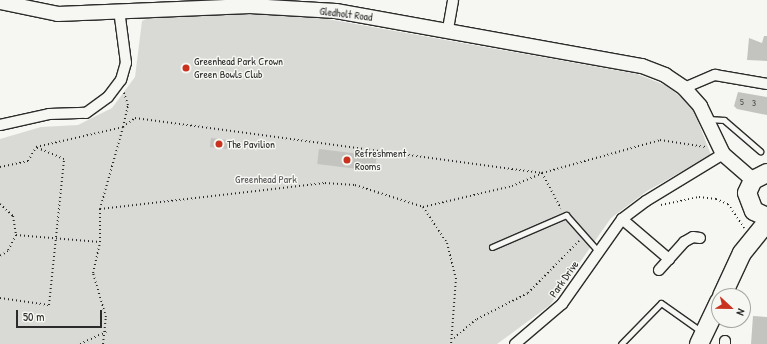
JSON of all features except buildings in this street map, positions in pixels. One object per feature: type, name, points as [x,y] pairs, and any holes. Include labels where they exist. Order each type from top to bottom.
[{"type":"highway","points":[[742,253],[750,207],[747,193],[762,175]]},
{"type":"highway","points":[[750,207],[767,217]]},
{"type":"highway","points":[[726,288],[742,253],[767,222]]},
{"type":"highway","points":[[702,339],[711,319]]},
{"type":"street","points":[[448,29],[453,0]]},
{"type":"street","name":"Gledholt Road","points":[[0,2],[58,14],[118,5],[266,7],[336,11],[448,29],[642,66],[665,74],[684,88],[708,119],[723,154],[762,175]]},
{"type":"street","points":[[0,125],[49,114],[86,113],[108,97],[120,80],[126,63],[118,5]]},
{"type":"street","points":[[684,88],[715,75],[767,84]]},
{"type":"street","name":"Park Drive","points":[[515,344],[562,304],[622,219],[646,201],[723,154]]},
{"type":"street","points":[[622,219],[669,259]]},
{"type":"street","points":[[659,270],[684,242],[693,237],[700,238]]},
{"type":"lane","points":[[708,119],[724,120],[760,152]]},
{"type":"lane","points":[[492,247],[566,215],[582,238],[598,251]]},
{"type":"lane","points":[[621,344],[661,303],[702,339]]},
{"type":"path","points":[[103,344],[106,332],[106,317],[93,273],[100,242],[100,209],[128,105],[120,80]]},
{"type":"path","points":[[0,167],[28,161],[36,147],[123,127],[135,118],[542,173]]},
{"type":"path","points":[[100,209],[325,183],[355,185],[423,207],[512,186],[542,173],[660,140],[698,144],[723,154]]},
{"type":"path","points":[[0,298],[49,305],[64,159],[36,147]]},
{"type":"path","points":[[542,173],[566,215]]},
{"type":"path","points":[[657,206],[699,198],[716,199],[734,210],[746,232]]},
{"type":"path","points":[[0,204],[13,216],[16,235],[8,251],[0,256]]},
{"type":"path","points":[[423,207],[447,243],[456,278],[454,338]]},
{"type":"path","points":[[16,235],[56,237],[100,242]]},
{"type":"path","points":[[451,344],[454,338],[477,318],[528,293],[582,238]]},
{"type":"path","points":[[80,344],[106,332]]},
{"type":"green space","name":"Greenhead Park","points":[[161,13],[255,13],[316,17],[637,74],[667,86],[692,106],[711,155],[647,191],[611,218],[550,305],[497,344],[0,344],[0,139],[41,127],[78,125],[112,108],[135,77],[142,21]]},
{"type":"place","name":"Greenhead Park Crown Green Bowls Club","points":[[186,68]]},
{"type":"place","name":"The Pavilion","points":[[219,144]]},
{"type":"place","name":"Refreshment Rooms","points":[[347,160]]}]
